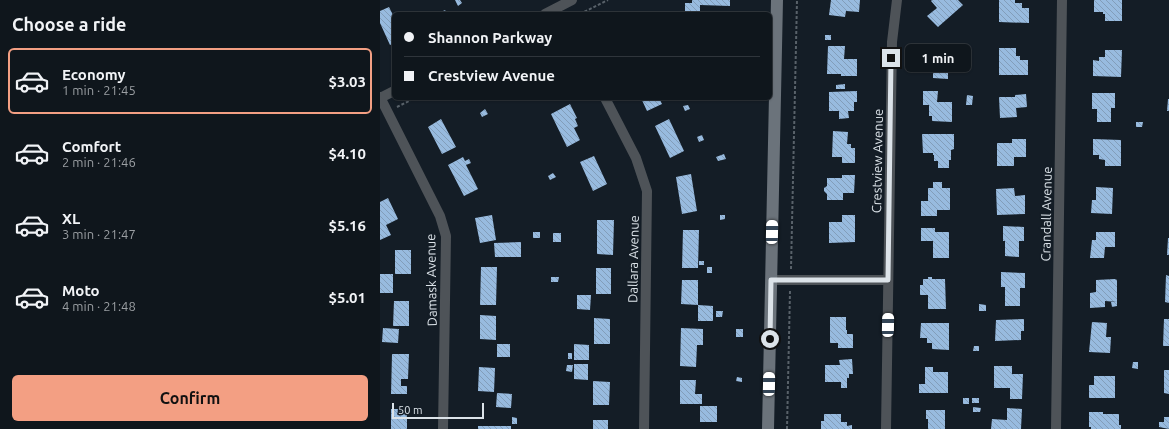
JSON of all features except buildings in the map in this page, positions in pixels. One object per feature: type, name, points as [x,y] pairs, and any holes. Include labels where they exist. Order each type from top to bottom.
[{"type":"street","points":[[549,12],[572,0]]},
{"type":"street","points":[[768,429],[777,0]]},
{"type":"street","name":"Crestview Avenue","points":[[886,429],[892,42],[896,0]]},
{"type":"street","name":"Crandall Avenue","points":[[1056,429],[1062,0]]},
{"type":"street","points":[[380,98],[392,92]]},
{"type":"street","name":"Damask Avenue","points":[[380,98],[440,216],[446,236],[443,429]]},
{"type":"street","name":"Dallara Avenue","points":[[606,100],[636,158],[647,191],[644,429]]},
{"type":"street","points":[[771,280],[888,280]]},
{"type":"path","points":[[584,12],[608,0]]},
{"type":"path","points":[[787,429],[797,0]]},
{"type":"route","points":[[770,339],[771,280],[888,280],[891,58]]}]
